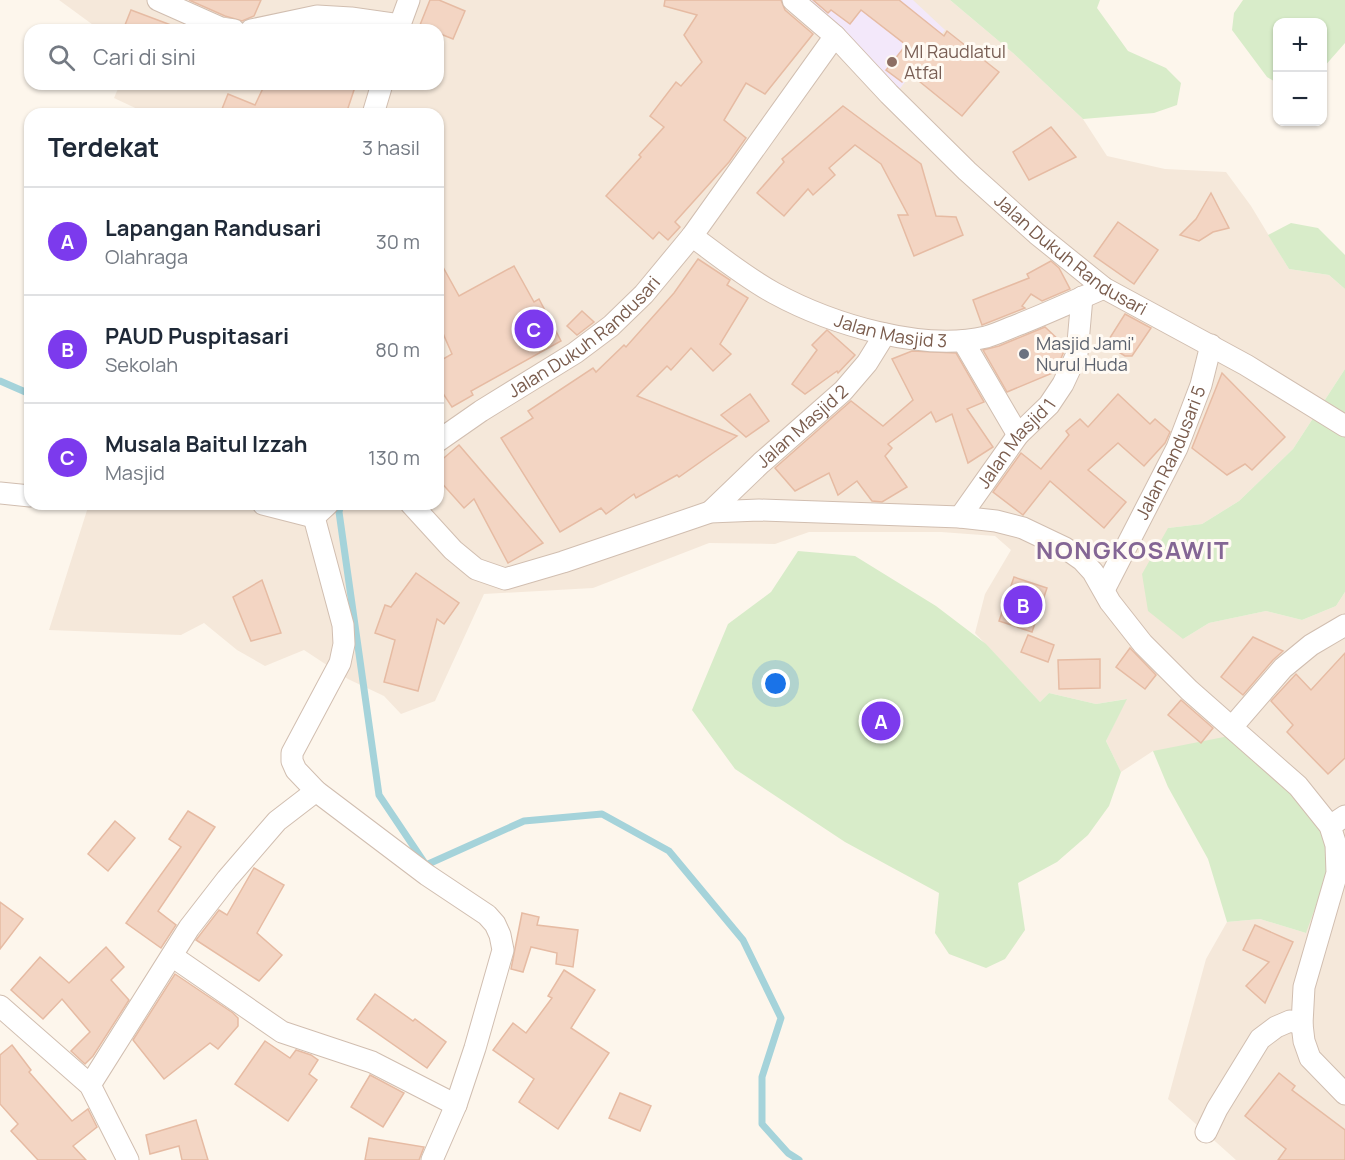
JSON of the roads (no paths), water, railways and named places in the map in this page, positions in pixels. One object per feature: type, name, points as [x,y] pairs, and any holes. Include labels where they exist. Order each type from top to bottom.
[{"type":"street","points":[[158,0],[212,24]]},
{"type":"street","points":[[400,24],[409,0]]},
{"type":"street","name":"Jalan Dukuh Randusari","points":[[792,0],[835,36],[889,94],[967,171],[1036,234],[1104,288],[1211,345],[1345,426]]},
{"type":"street","points":[[279,24],[317,16],[351,18],[380,24]]},
{"type":"street","name":"Jalan Dukuh Randusari","points":[[444,437],[481,411],[575,353],[611,326],[644,294],[692,236],[835,36]]},
{"type":"street","points":[[375,108],[380,90]]},
{"type":"street","name":"Jalan Masjid 3","points":[[692,236],[735,269],[775,294],[823,315],[885,334],[910,339],[963,341],[987,337],[1104,288]]},
{"type":"street","name":"Jalan Masjid 1","points":[[960,517],[1018,435],[1049,405],[1063,384],[1077,354],[1082,297]]},
{"type":"street","name":"Jalan Masjid 2","points":[[710,512],[761,463],[843,391],[867,363],[885,334]]},
{"type":"street","points":[[963,341],[1018,435]]},
{"type":"street","name":"Jalan Randusari 5","points":[[1104,590],[1177,448],[1201,385],[1211,345]]},
{"type":"street","points":[[0,494],[24,496]]},
{"type":"street","points":[[321,510],[345,644],[340,663],[292,753],[292,761],[296,770],[316,790],[427,875],[487,915],[495,924],[503,950],[456,1105],[432,1160]]},
{"type":"street","points":[[416,510],[453,550],[476,569],[505,579],[563,562],[710,512],[759,510],[960,517],[996,521],[1023,528],[1047,538],[1082,560],[1093,572],[1122,619],[1143,644],[1189,690],[1298,786],[1339,833],[1337,873],[1304,987],[1302,1024],[1304,1041],[1310,1058],[1345,1094]]},
{"type":"street","points":[[1232,727],[1283,668],[1311,645],[1345,625]]},
{"type":"street","points":[[90,1085],[189,928],[277,821],[316,790]]},
{"type":"street","points":[[172,956],[282,1032],[372,1062],[456,1105]]},
{"type":"street","points":[[0,1006],[90,1085],[128,1160]]},
{"type":"street","points":[[1206,1132],[1217,1109],[1260,1039],[1276,1027],[1290,1021],[1302,1024]]},
{"type":"waterway","points":[[0,381],[24,391]]},
{"type":"waterway","points":[[340,510],[379,795],[426,865],[524,821],[602,814],[669,851],[743,940],[781,1018],[762,1077],[762,1124],[788,1153],[799,1160]]},
{"type":"place","name":"MI Raudlatul Atfal","points":[[892,62]]},
{"type":"place","name":"Musala Baitul Izzah","points":[[534,329]]},
{"type":"place","name":"Masjid Jami' Nurul Huda","points":[[1024,354]]},
{"type":"place","name":"PAUD Puspitasari","points":[[1023,605]]},
{"type":"place","name":"Lapangan Randusari","points":[[881,721]]},
{"type":"district","name":"NONGKOSAWIT","points":[[1133,551]]}]
